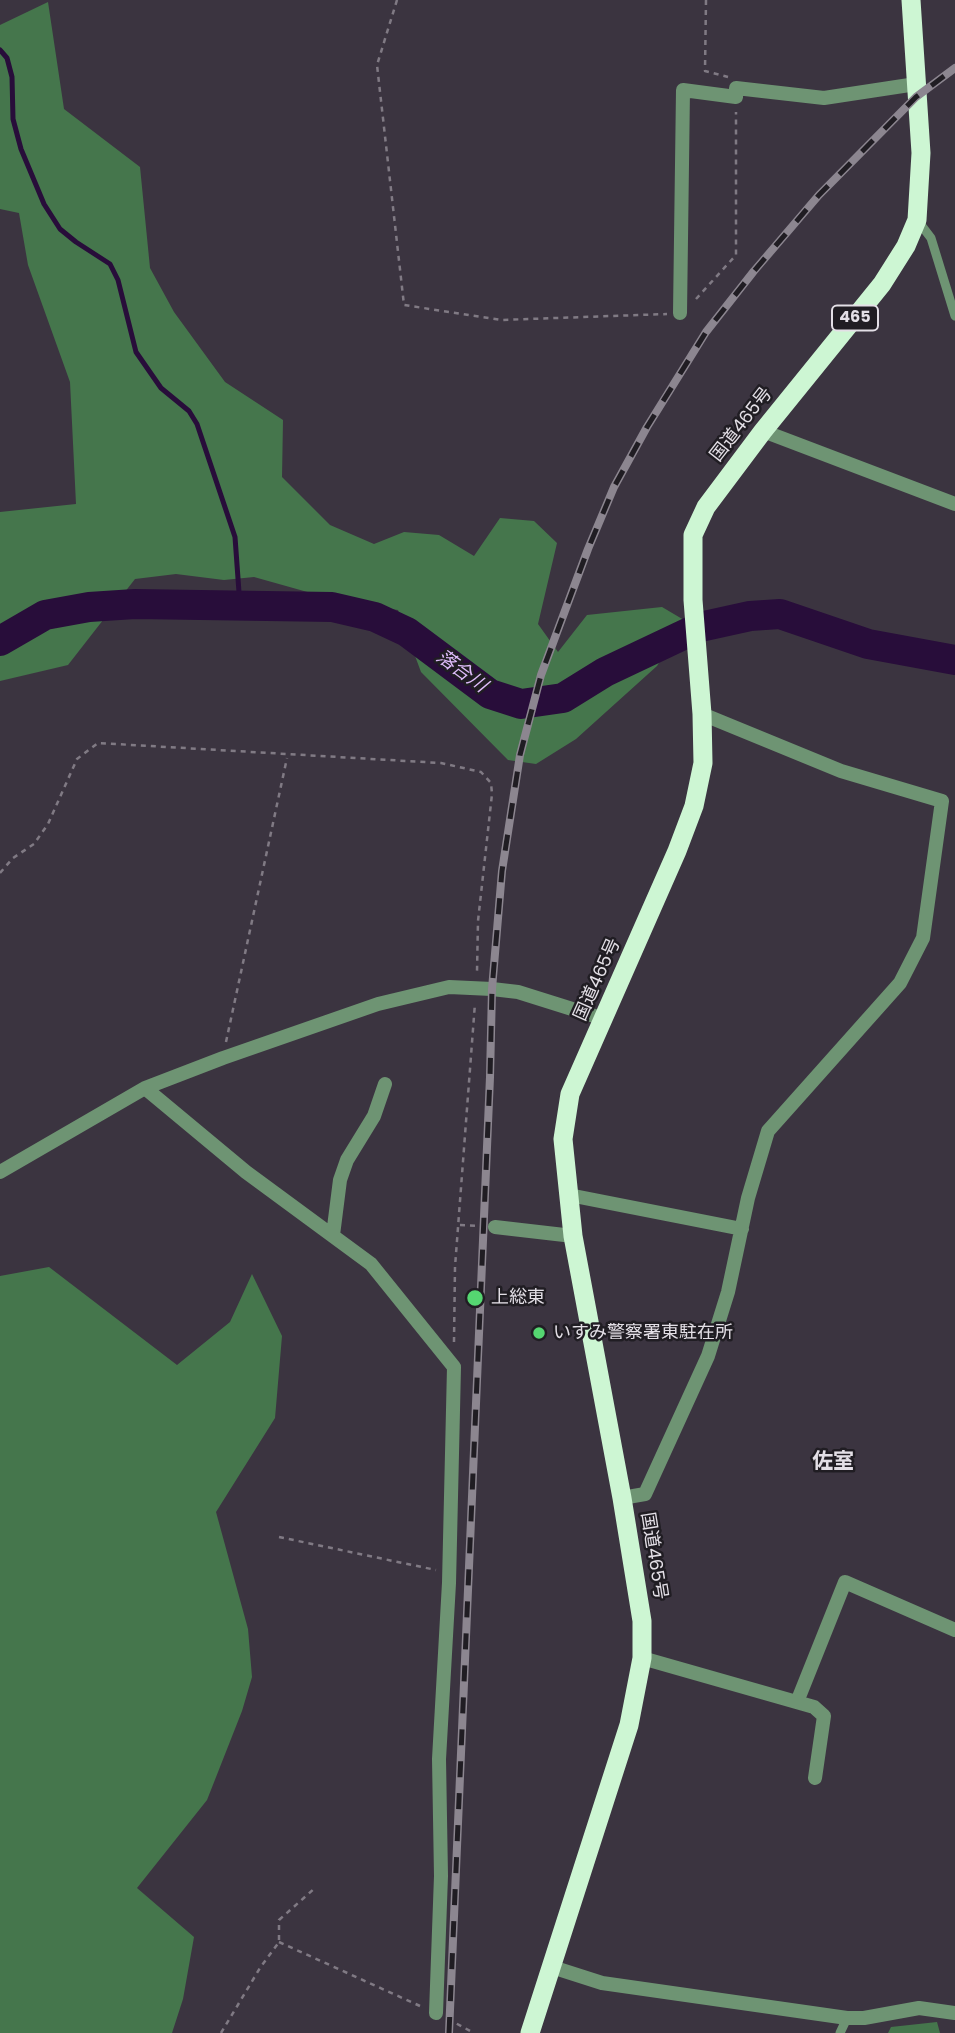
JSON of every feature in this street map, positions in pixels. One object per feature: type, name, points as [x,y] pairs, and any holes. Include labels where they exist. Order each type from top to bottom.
[{"type":"highway","name":"国道465号","points":[[530,2033],[629,1725],[642,1658],[642,1621],[622,1498],[573,1236],[563,1139],[570,1094],[677,851],[694,806],[703,763],[693,600],[693,534],[706,507],[763,431],[882,284],[906,246],[917,220],[921,153],[911,0]]},
{"type":"street","points":[[680,313],[683,90],[824,98],[916,84]]},
{"type":"street","points":[[763,431],[955,504]]},
{"type":"street","points":[[622,1498],[645,1494],[708,1356],[728,1292],[741,1229],[768,1131],[900,983],[923,938],[942,801],[841,771],[702,714]]},
{"type":"street","points":[[0,1172],[145,1088],[378,1004],[449,987],[476,988],[517,992],[604,1019]]},
{"type":"street","points":[[333,1235],[340,1180],[347,1160],[374,1116],[385,1084]]},
{"type":"street","points":[[145,1088],[246,1172],[371,1264],[454,1367],[450,1573],[439,1759],[441,1876],[436,2013]]},
{"type":"street","points":[[569,1195],[741,1229]]},
{"type":"street","points":[[495,1227],[573,1236]]},
{"type":"street","points":[[797,1702],[845,1582],[955,1630]]},
{"type":"street","points":[[642,1658],[814,1707],[824,1716],[815,1778]]},
{"type":"street","points":[[552,1967],[602,1983],[847,2018],[864,2018],[919,2008],[955,2013]]},
{"type":"lane","points":[[917,220],[931,238],[955,316]]},
{"type":"lane","points":[[840,2033],[847,2018]]},
{"type":"path","points":[[397,0],[377,65],[404,305],[502,320],[683,313],[736,255],[736,79],[705,71],[706,0]]},
{"type":"path","points":[[0,873],[13,858],[34,844],[48,824],[77,759],[98,743],[441,763],[481,772],[491,783],[492,794],[478,920],[476,988],[455,1267],[454,1367]]},
{"type":"path","points":[[223,1058],[287,758]]},
{"type":"path","points":[[458,1224],[466,1227],[495,1227]]},
{"type":"path","points":[[279,1537],[450,1573]]},
{"type":"path","points":[[221,2033],[279,1942],[279,1920],[315,1888]]},
{"type":"path","points":[[279,1942],[474,2033]]},
{"type":"green space","points":[[48,2],[64,109],[140,167],[150,268],[174,312],[225,382],[283,420],[282,477],[330,525],[374,544],[404,532],[439,535],[474,556],[500,518],[534,521],[557,543],[538,624],[558,652],[587,615],[662,607],[684,620],[657,666],[576,739],[536,764],[508,760],[421,672],[398,610],[343,602],[254,577],[224,580],[176,574],[135,579],[68,665],[0,681],[0,512],[76,504],[70,382],[28,265],[19,213],[0,209],[0,25]]},
{"type":"green space","points":[[49,1267],[177,1365],[230,1322],[252,1274],[282,1336],[275,1418],[216,1512],[248,1629],[252,1677],[242,1711],[207,1800],[137,1888],[194,1937],[183,1999],[172,2033],[0,2033],[0,1276]]},
{"type":"green space","points":[[937,2022],[940,2033],[888,2033],[891,2027]]},
{"type":"waterway","points":[[0,50],[7,58],[12,77],[13,119],[21,149],[44,204],[60,229],[110,264],[118,280],[136,352],[161,388],[189,411],[197,424],[235,537],[240,606]]},
{"type":"waterway","name":"落合川","points":[[0,641],[45,615],[89,607],[135,604],[332,607],[375,617],[407,632],[490,694],[521,704],[563,698],[605,672],[700,627],[750,616],[780,614],[868,644],[955,660]]},
{"type":"railway","points":[[449,2033],[492,989],[502,871],[520,755],[541,675],[614,487],[647,427],[706,332],[819,195],[916,97],[955,68]]},
{"type":"place","name":"上総東","points":[[475,1298]]},
{"type":"place","name":"いすみ警察署東駐在所","points":[[539,1333]]},
{"type":"district","name":"佐室","points":[[833,1463]]}]
